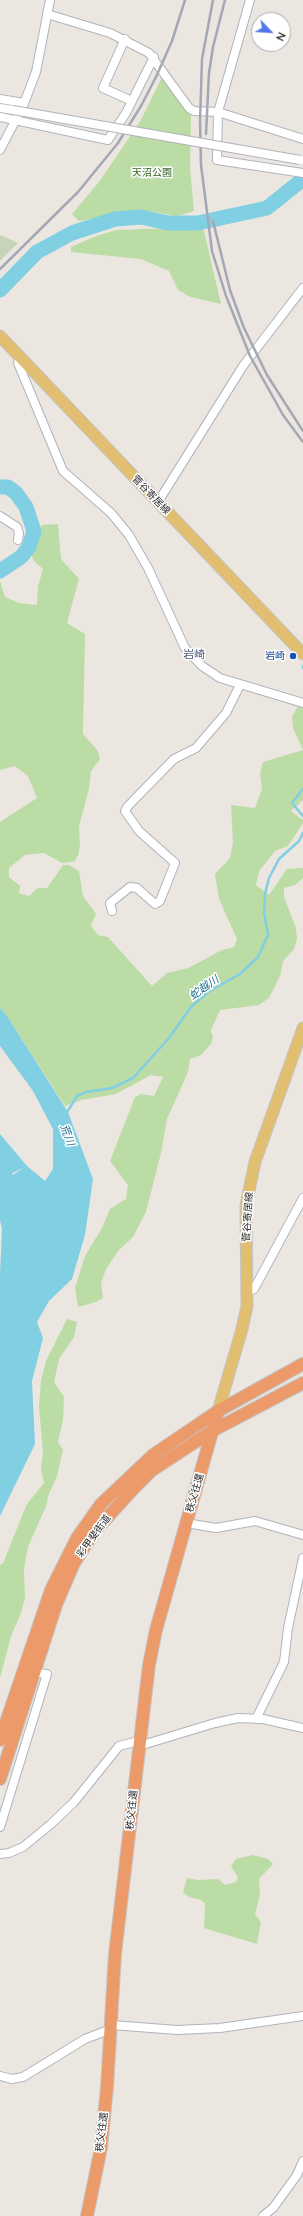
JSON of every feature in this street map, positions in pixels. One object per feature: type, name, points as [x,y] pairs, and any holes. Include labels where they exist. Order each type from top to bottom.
[{"type":"highway","name":"彩甲斐街道","points":[[0,1779],[51,1590],[59,1571],[83,1527],[101,1504],[153,1455],[218,1411],[303,1364]]},
{"type":"highway","name":"彩甲斐街道","points":[[0,1740],[74,1563],[95,1531],[111,1512],[151,1472],[212,1431],[303,1383]]},
{"type":"highway","name":"秩父往還","points":[[87,2216],[100,2148],[112,2027],[116,1954],[149,1664],[156,1630],[218,1411]]},
{"type":"highway","points":[[101,1504],[111,1512]]},
{"type":"main road","name":"菅谷寄居線","points":[[0,336],[303,654]]},
{"type":"main road","name":"菅谷寄居線","points":[[218,1411],[242,1329],[247,1306],[246,1205],[255,1162],[303,1028]]},
{"type":"street","points":[[0,150],[24,103],[36,72],[50,0]]},
{"type":"street","points":[[250,0],[218,112],[217,160],[303,173]]},
{"type":"street","points":[[48,14],[94,27],[125,39],[154,57],[190,108],[200,112],[218,112],[303,139]]},
{"type":"street","points":[[125,39],[103,88],[132,101]]},
{"type":"street","points":[[0,117],[108,140],[119,126],[154,57]]},
{"type":"street","points":[[0,99],[24,103]]},
{"type":"street","points":[[0,108],[301,161]]},
{"type":"street","points":[[158,502],[243,366],[303,288]]},
{"type":"street","points":[[22,360],[18,362],[63,471],[111,513],[129,535],[148,568],[185,648],[211,673],[240,685],[303,702]]},
{"type":"street","points":[[0,516],[17,527],[19,533],[18,540]]},
{"type":"street","points":[[112,911],[110,902],[130,887],[137,888],[155,904],[160,901],[175,863],[139,831],[125,811],[128,806],[174,759],[196,748],[226,713],[240,685]]},
{"type":"street","points":[[247,1292],[254,1289],[303,1198]]},
{"type":"street","points":[[186,1524],[216,1528],[241,1522],[255,1521],[303,1535]]},
{"type":"street","points":[[256,1719],[284,1662],[288,1628],[303,1558]]},
{"type":"street","points":[[0,1827],[47,1674],[29,1672]]},
{"type":"street","points":[[0,1854],[9,1853],[23,1847],[51,1824],[74,1802],[119,1746],[139,1744],[238,1718],[256,1719],[303,1728]]},
{"type":"street","points":[[0,2076],[12,2079],[23,2077],[85,2039],[112,2027],[177,2030],[220,2028],[303,2016]]},
{"type":"street","points":[[263,2216],[273,2208],[297,2175],[303,2161]]},
{"type":"green space","name":"天沼公園","points":[[163,75],[191,113],[190,168],[194,211],[177,216],[140,210],[79,221],[72,214],[99,182],[141,120]]},
{"type":"green space","points":[[203,227],[221,304],[190,297],[178,290],[169,271],[141,259],[71,252],[71,247],[96,236],[116,230]]},
{"type":"green space","points":[[0,235],[18,243],[0,261]]},
{"type":"green space","points":[[58,524],[61,559],[79,579],[67,623],[85,634],[83,734],[98,751],[100,759],[91,771],[89,789],[79,826],[80,846],[75,861],[62,863],[44,853],[25,855],[9,868],[9,877],[20,886],[19,893],[29,896],[38,888],[47,888],[63,865],[69,865],[79,871],[83,896],[96,914],[91,926],[98,935],[108,937],[152,986],[167,973],[188,968],[222,950],[234,947],[237,939],[219,899],[215,874],[230,858],[233,843],[231,805],[255,808],[262,789],[260,773],[263,762],[303,750],[303,800],[291,811],[303,820],[303,823],[288,846],[275,851],[259,871],[256,885],[269,895],[287,869],[303,868],[303,878],[295,885],[284,888],[284,897],[296,928],[297,939],[294,949],[283,961],[280,976],[269,998],[259,1005],[220,1010],[211,1030],[213,1037],[211,1044],[201,1055],[190,1059],[188,1072],[167,1119],[161,1153],[146,1212],[133,1237],[119,1250],[106,1269],[101,1283],[103,1298],[96,1302],[78,1307],[75,1288],[85,1256],[102,1228],[110,1209],[126,1199],[128,1185],[110,1161],[135,1097],[141,1094],[154,1096],[163,1077],[151,1075],[116,1094],[81,1100],[65,1106],[7,1016],[0,1008],[0,822],[37,798],[28,776],[15,766],[0,770],[0,581],[5,597],[19,603],[37,605],[38,586],[43,569],[33,560],[32,555],[42,525]]},
{"type":"green space","points":[[298,706],[303,707],[303,750],[293,728],[292,717]]},
{"type":"green space","points":[[67,1319],[77,1322],[74,1337],[59,1359],[54,1382],[64,1397],[63,1420],[58,1442],[63,1450],[57,1476],[48,1496],[47,1504],[28,1547],[24,1569],[25,1597],[21,1613],[11,1636],[0,1678],[0,1565],[3,1563],[27,1504],[44,1483],[41,1469],[43,1453],[39,1406],[41,1381],[46,1361]]},
{"type":"green space","points":[[253,1855],[268,1859],[273,1864],[259,1879],[260,1895],[255,1914],[261,1922],[257,1944],[204,1928],[205,1904],[201,1900],[189,1897],[183,1892],[187,1878],[198,1880],[218,1879],[225,1885],[236,1882],[238,1877],[231,1866],[236,1859]]},
{"type":"water","points":[[0,1008],[7,1016],[68,1112],[93,1179],[85,1235],[72,1279],[49,1301],[37,1322],[43,1338],[32,1381],[35,1444],[0,1516],[0,1274],[2,1229],[0,1220],[0,1184],[23,1168],[6,1176],[0,1182],[0,1134],[27,1166],[45,1181],[53,1169],[53,1129],[33,1091],[0,1046]]},
{"type":"waterway","points":[[0,290],[37,252],[72,233],[115,219],[141,217],[168,223],[198,223],[267,208],[303,179]]},
{"type":"waterway","points":[[0,487],[8,487],[16,493],[26,507],[34,531],[29,547],[21,557],[0,571]]},
{"type":"waterway","name":"蛇越川","points":[[303,789],[292,803],[303,816]]},
{"type":"waterway","name":"蛇越川","points":[[66,1114],[77,1096],[86,1092],[112,1088],[133,1078],[169,1038],[191,1007],[208,992],[240,974],[258,957],[268,935],[264,912],[265,894],[269,878],[279,859],[299,841],[303,833]]},
{"type":"waterway","name":"荒川","points":[[0,1169],[18,1196]]},
{"type":"railway","points":[[0,269],[78,192],[118,143],[141,106],[156,77],[172,41],[185,0]]},
{"type":"railway","points":[[213,0],[202,59],[200,122],[201,165],[212,251],[226,296],[250,356],[283,415],[303,442]]},
{"type":"railway","points":[[206,134],[209,73],[213,47],[225,0]]},
{"type":"railway","points":[[213,221],[230,290],[244,328],[267,375],[303,431]]},
{"type":"place","name":"岩崎","points":[[293,656]]},
{"type":"district","name":"岩崎","points":[[194,655]]}]
